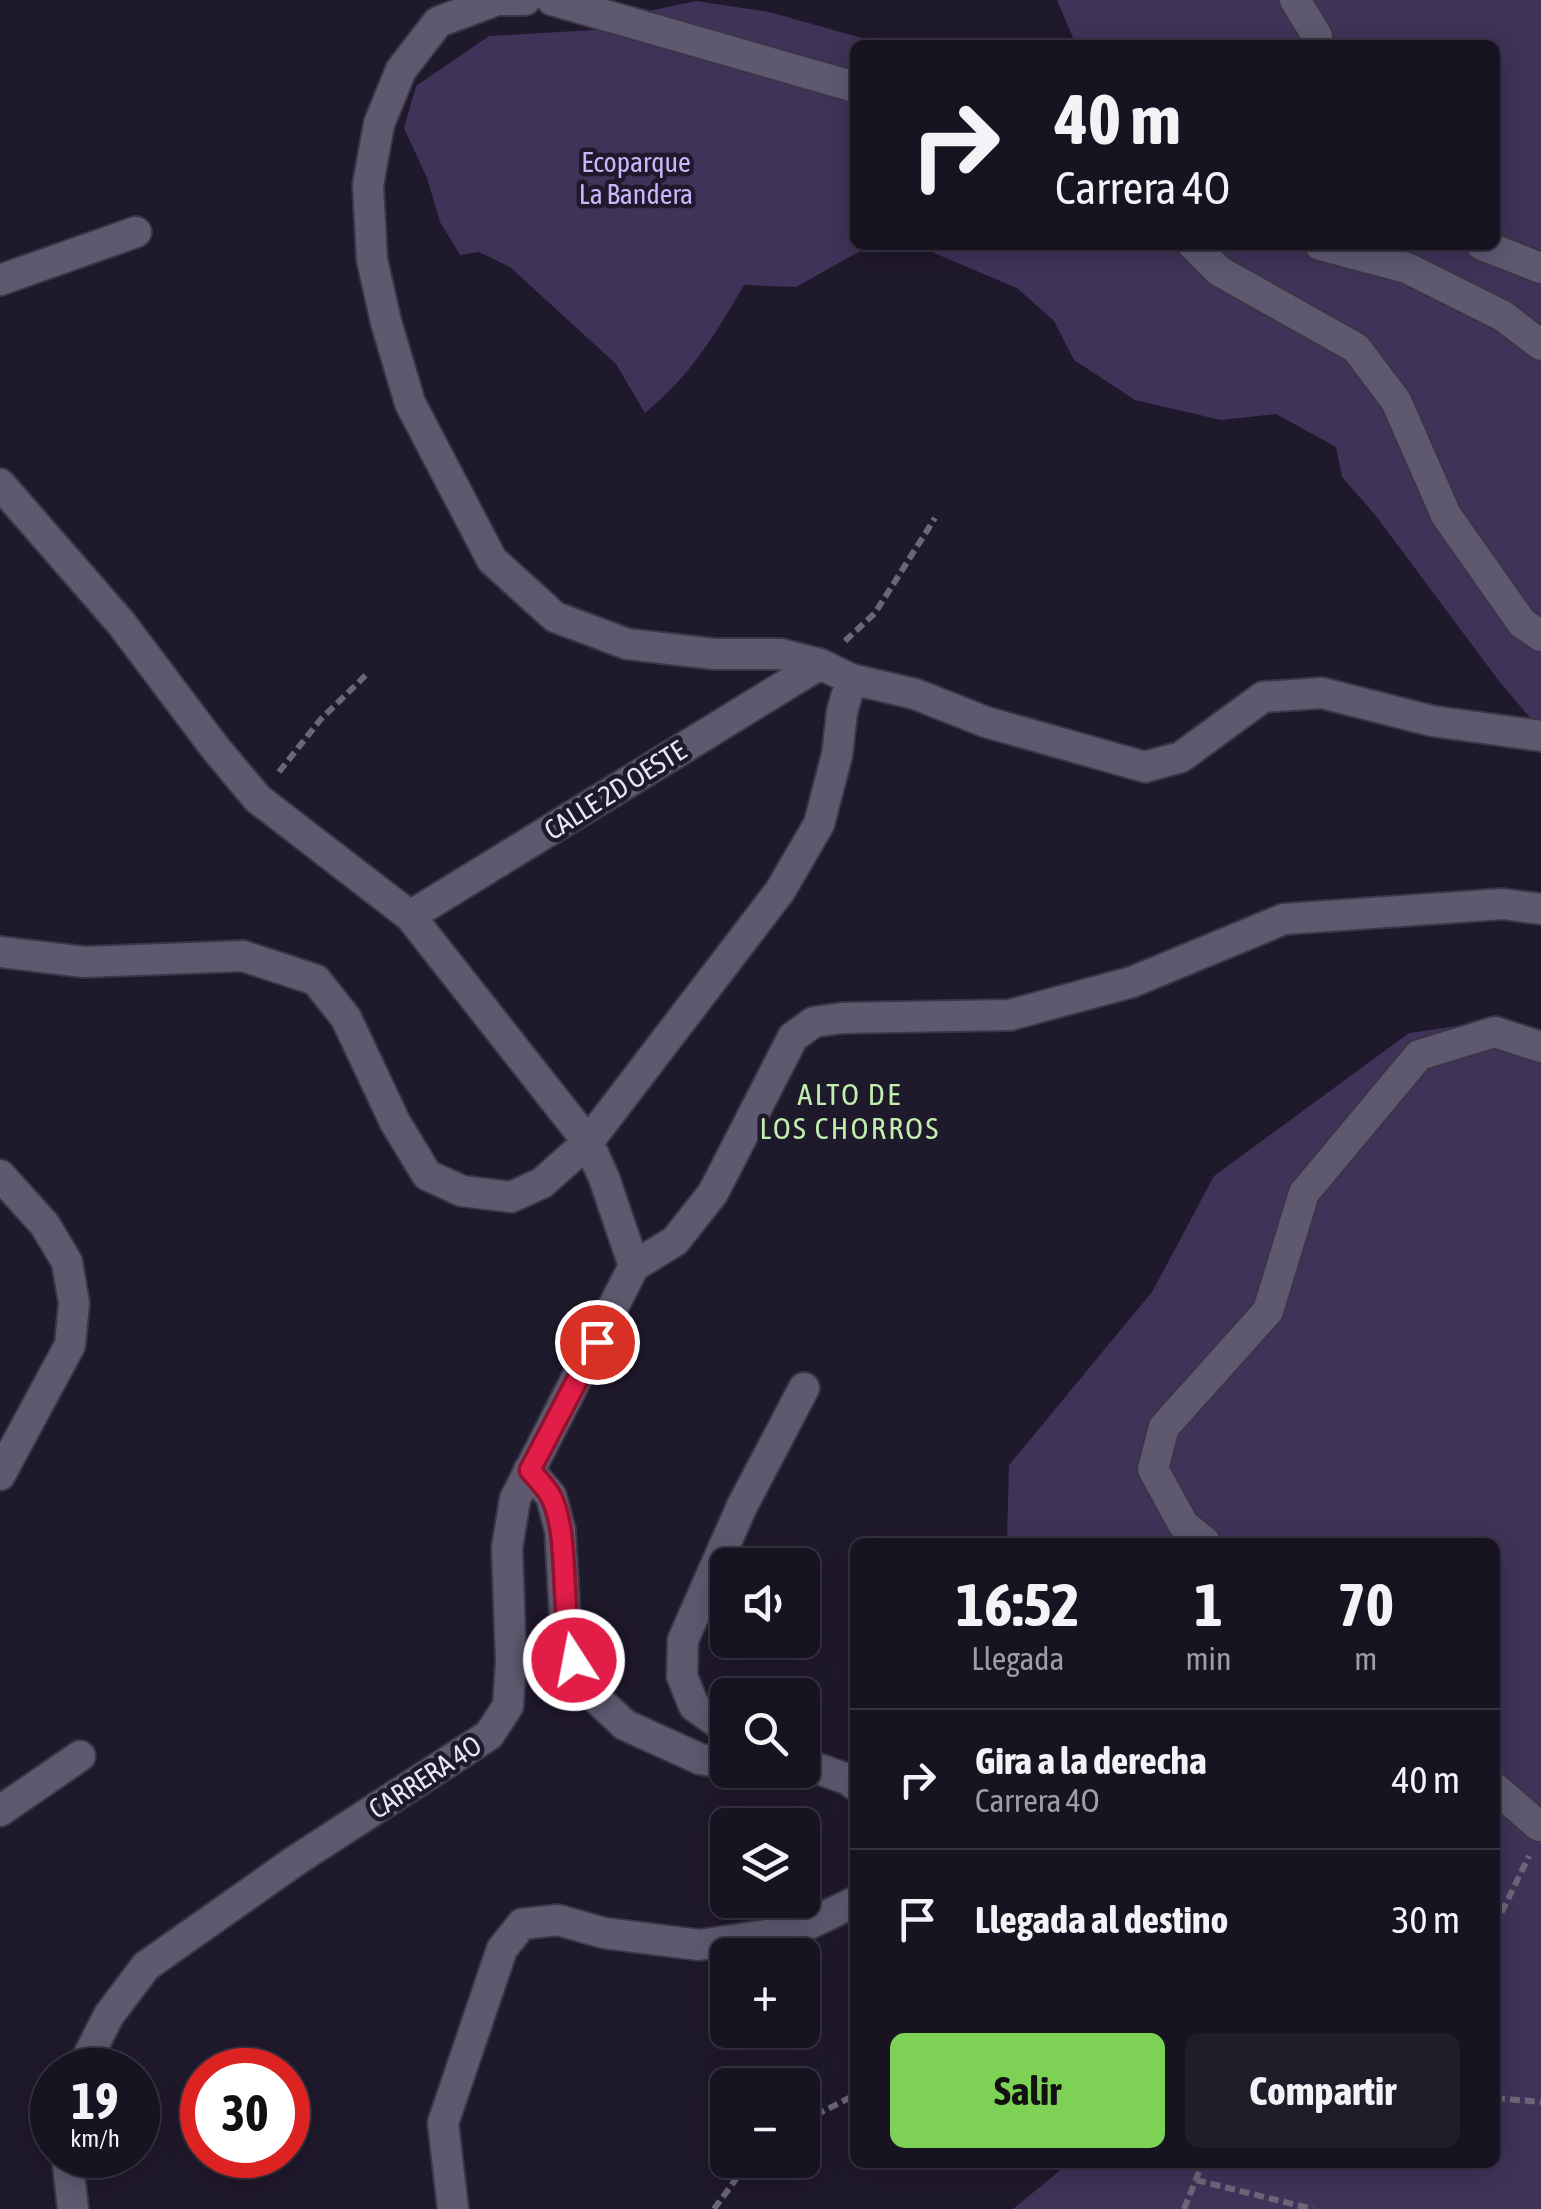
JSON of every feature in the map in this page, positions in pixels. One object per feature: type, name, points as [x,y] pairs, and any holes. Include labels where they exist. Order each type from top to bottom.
[{"type":"street","points":[[525,0],[497,0],[438,22],[401,70],[379,124],[368,185],[372,260],[410,403],[492,560],[555,617],[628,644],[714,654],[781,654],[820,664],[851,679],[916,694],[986,722],[1145,767],[1182,757],[1263,698],[1322,693],[1432,721],[1541,736]]},
{"type":"street","points":[[552,0],[850,86]]},
{"type":"street","points":[[1295,0],[1317,40]]},
{"type":"street","points":[[0,280],[136,232]]},
{"type":"street","points":[[1198,250],[1218,271],[1356,348],[1396,400],[1446,514],[1522,623],[1541,636]]},
{"type":"street","points":[[1339,250],[1407,268],[1502,316],[1541,344]]},
{"type":"street","points":[[1495,250],[1541,268]]},
{"type":"street","points":[[3,494],[122,624],[258,799],[410,916],[588,1142],[634,1266],[675,1240],[713,1193],[793,1037],[814,1022],[1010,1015],[1132,982],[1284,919],[1502,904],[1541,909]]},
{"type":"street","name":"CALLE 2D OESTE","points":[[410,916],[820,664]]},
{"type":"street","points":[[0,952],[84,962],[243,956],[316,980],[346,1018],[395,1122],[427,1175],[462,1191],[511,1196],[542,1182],[588,1142],[780,891],[819,824],[838,754],[842,712],[851,679]]},
{"type":"street","points":[[1200,1538],[1183,1524],[1153,1468],[1164,1427],[1268,1311],[1304,1193],[1420,1055],[1495,1032],[1541,1048]]},
{"type":"street","points":[[0,1175],[45,1225],[66,1262],[74,1303],[70,1346],[0,1476]]},
{"type":"street","name":"CARRERA 4O","points":[[93,2048],[110,2016],[146,1966],[295,1861],[489,1735],[508,1706],[507,1548],[515,1499],[634,1266]]},
{"type":"street","points":[[710,1717],[694,1706],[682,1676],[683,1640],[734,1522],[804,1388]]},
{"type":"street","points":[[530,1470],[551,1496],[560,1530],[566,1635],[582,1684],[624,1725],[710,1761]]},
{"type":"street","points":[[0,1810],[80,1756]]},
{"type":"street","points":[[820,1769],[850,1781]]},
{"type":"street","points":[[1500,1792],[1539,1826]]},
{"type":"street","points":[[454,2209],[443,2123],[502,1950],[522,1924],[558,1920],[604,1933],[700,1945],[794,1930],[850,1904]]},
{"type":"street","points":[[68,2178],[73,2209]]},
{"type":"path","points":[[820,664],[874,614],[934,518]]},
{"type":"path","points":[[258,799],[321,719],[368,673]]},
{"type":"path","points":[[1500,1916],[1539,1826]]},
{"type":"path","points":[[820,2113],[850,2098]]},
{"type":"path","points":[[1500,2098],[1541,2102]]},
{"type":"path","points":[[1184,2209],[1201,2168]]},
{"type":"path","points":[[714,2209],[737,2178]]},
{"type":"path","points":[[1196,2180],[1313,2209]]},
{"type":"green space","name":"Ecoparque La Bandera","points":[[1057,0],[1541,0],[1541,722],[1532,720],[1499,681],[1376,516],[1342,477],[1336,447],[1276,414],[1221,420],[1135,400],[1074,360],[1054,321],[1017,288],[927,250],[1500,250],[1500,40],[1074,40]]},
{"type":"green space","name":"Ecoparque La Bandera","points":[[696,1],[769,12],[869,40],[850,40],[850,250],[862,250],[796,287],[744,285],[701,354],[645,413],[616,364],[510,267],[479,252],[460,255],[440,222],[427,178],[404,128],[416,86],[489,36],[611,29],[616,18]]},
{"type":"green space","points":[[1465,1025],[1541,1054],[1541,2209],[1013,2209],[1063,2168],[1500,2168],[1500,1538],[1007,1538],[1009,1465],[1152,1292],[1214,1176],[1409,1033]]},
{"type":"district","name":"ALTO DE LOS CHORROS","points":[[850,1112]]},
{"type":"route","points":[[574,1660],[566,1635],[560,1530],[551,1496],[530,1470],[597,1342]]}]
